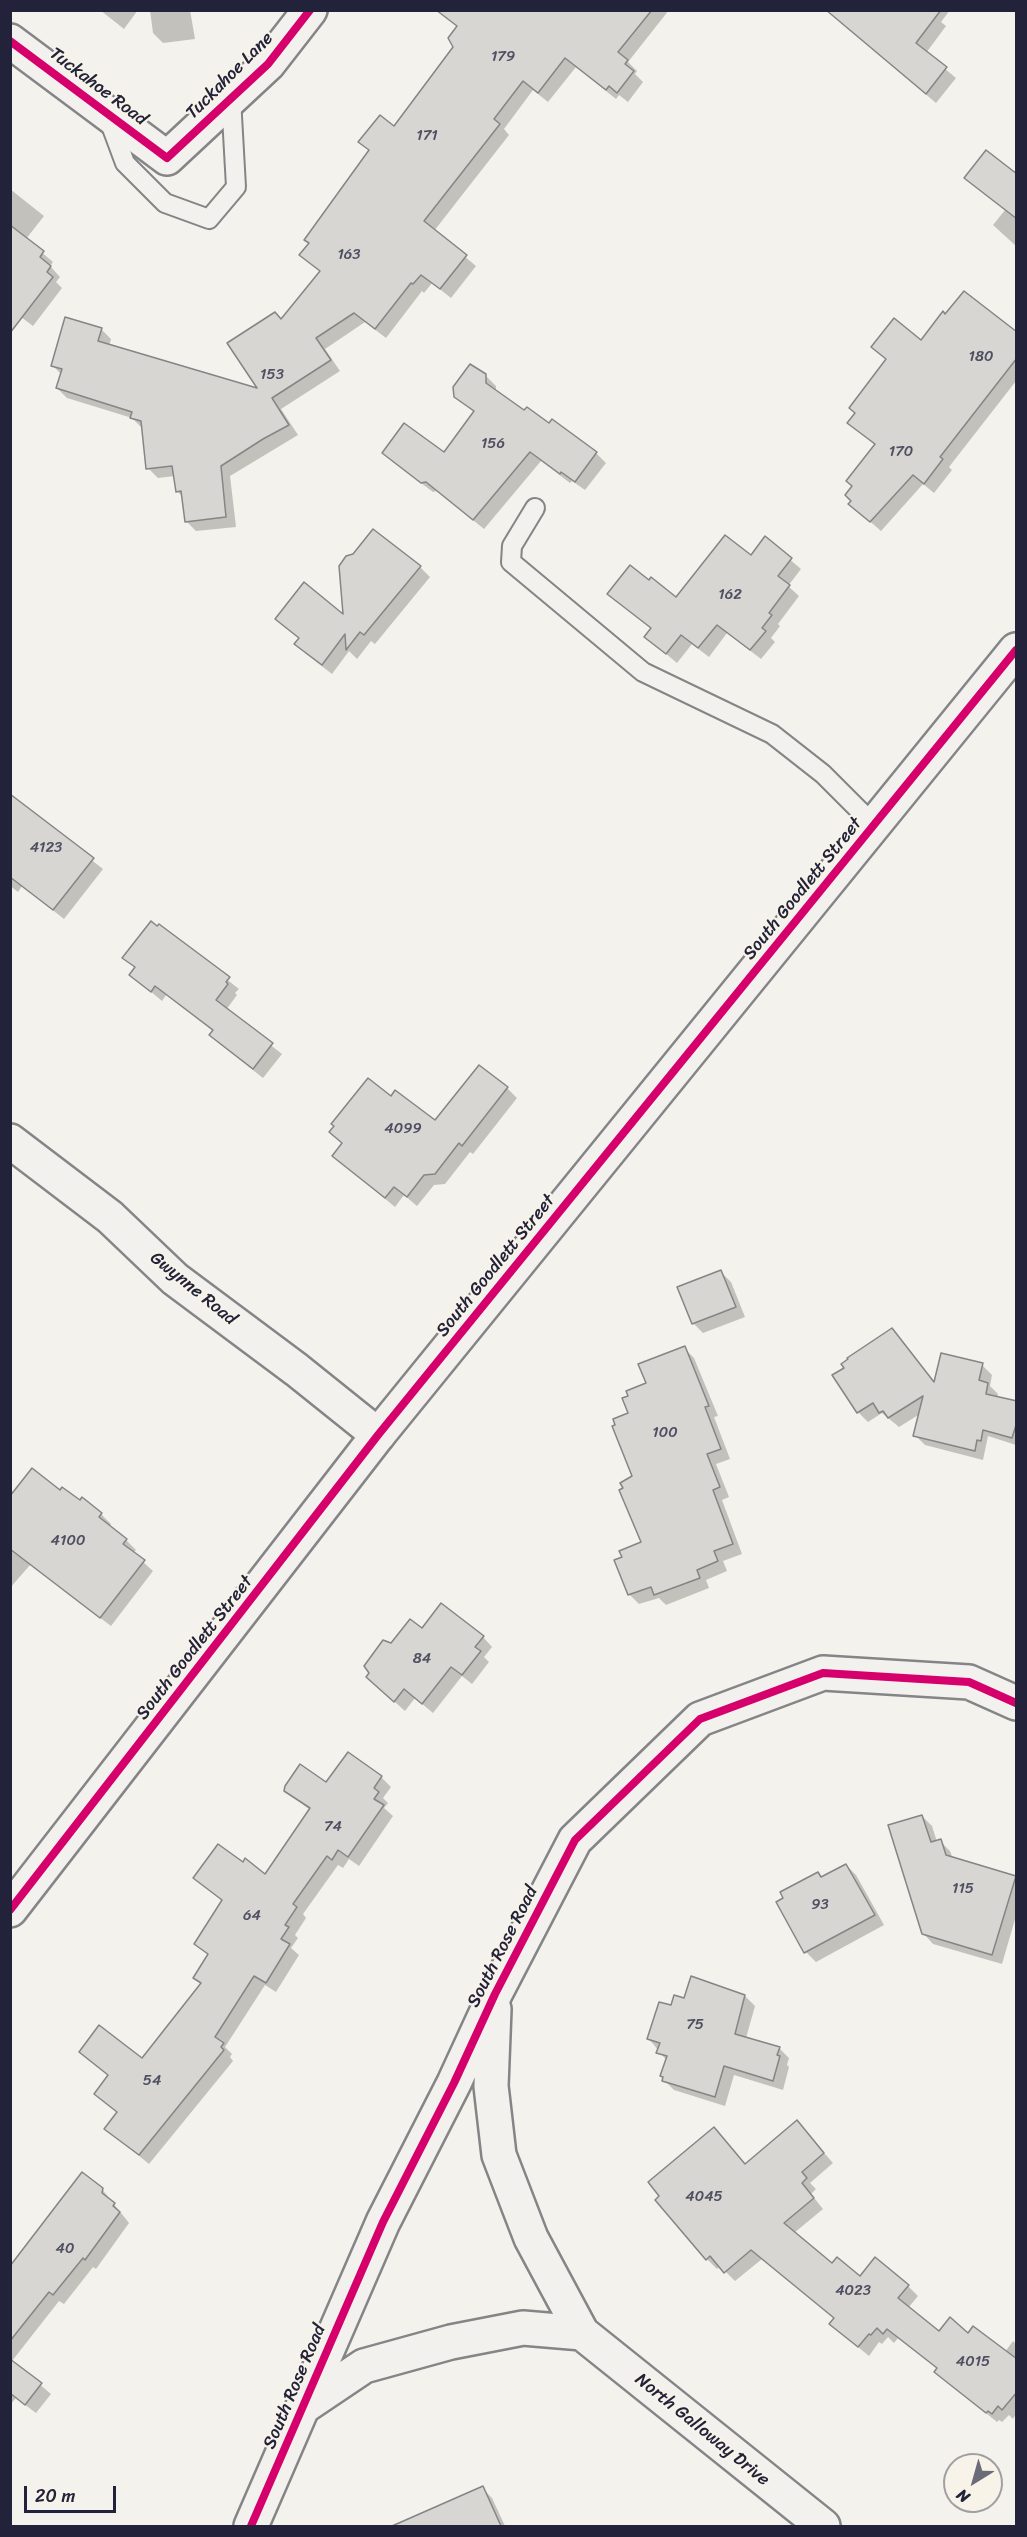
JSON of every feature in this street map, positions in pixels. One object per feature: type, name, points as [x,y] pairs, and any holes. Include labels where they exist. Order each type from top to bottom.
[{"type":"street","name":"Tuckahoe Lane","points":[[167,158],[268,64],[310,10]]},
{"type":"street","name":"Tuckahoe Road","points":[[10,40],[167,158]]},
{"type":"street","name":"South Goodlett Street","points":[[10,1910],[378,1435],[1017,650]]},
{"type":"street","name":"Gwynne Road","points":[[10,1141],[110,1217],[175,1279],[297,1370],[378,1435]]},
{"type":"street","name":"South Rose Road","points":[[251,2526],[382,2222],[454,2083],[495,1994],[575,1840],[700,1719],[823,1673],[969,1682],[1017,1703]]},
{"type":"street","name":"North Galloway Drive","points":[[495,1994],[491,2086],[500,2155],[531,2238],[582,2333],[823,2526]]},
{"type":"street","points":[[303,2408],[364,2366],[452,2342],[523,2328],[582,2333]]},
{"type":"lane","points":[[106,113],[125,163],[165,203],[209,219],[236,187],[231,98]]},
{"type":"lane","points":[[535,508],[512,546],[511,562],[644,672],[772,734],[823,774],[874,825]]},
{"type":"building","points":[[436,10],[652,10],[618,52],[628,60],[625,64],[634,71],[617,93],[609,86],[606,90],[565,58],[538,93],[523,81],[494,119],[500,124],[424,221],[467,255],[440,289],[421,275],[413,284],[411,283],[375,329],[354,313],[316,338],[331,360],[272,398],[289,425],[221,466],[226,517],[185,522],[181,491],[176,492],[172,466],[146,469],[141,421],[130,418],[132,412],[56,388],[62,369],[51,366],[65,317],[102,328],[98,341],[257,388],[227,343],[275,312],[281,319],[320,271],[299,255],[309,243],[304,240],[369,150],[358,142],[380,115],[394,126],[453,47],[448,38],[457,26]]},
{"type":"building","points":[[826,10],[941,10],[916,43],[947,67],[926,94]]},
{"type":"building","points":[[986,150],[1017,174],[1017,219],[964,178]]},
{"type":"building","points":[[10,225],[44,251],[40,257],[51,266],[47,272],[53,277],[10,333]]},
{"type":"building","points":[[964,291],[1017,332],[1017,358],[940,457],[943,459],[924,484],[913,475],[870,522],[848,504],[851,501],[845,495],[852,486],[846,481],[875,444],[847,423],[855,413],[849,408],[886,359],[871,347],[894,318],[921,340],[943,311],[945,314]]},
{"type":"building","points":[[470,364],[486,374],[486,383],[524,410],[527,407],[549,423],[552,419],[597,452],[575,482],[530,452],[473,520],[426,482],[421,483],[382,453],[404,423],[444,452],[474,411],[454,397],[453,387]]},
{"type":"building","points":[[373,529],[421,566],[364,635],[360,632],[346,650],[345,634],[322,665],[294,644],[299,638],[275,619],[304,582],[343,614],[339,566],[346,556],[353,554]]},
{"type":"building","points":[[725,535],[751,555],[765,536],[792,558],[778,576],[790,585],[769,613],[772,615],[762,628],[766,631],[750,650],[717,625],[698,648],[681,635],[666,654],[644,637],[651,628],[607,594],[630,565],[649,580],[651,577],[676,597]]},
{"type":"building","points":[[10,794],[94,858],[53,910],[10,877]]},
{"type":"building","points":[[151,921],[157,926],[159,924],[230,977],[226,982],[228,984],[216,1000],[273,1043],[253,1069],[209,1035],[213,1030],[155,986],[151,992],[129,975],[135,967],[122,958]]},
{"type":"building","points":[[479,1065],[508,1087],[462,1146],[459,1143],[435,1174],[424,1175],[407,1197],[394,1187],[385,1198],[332,1156],[342,1143],[329,1132],[334,1126],[331,1124],[368,1078],[391,1096],[395,1090],[435,1120]]},
{"type":"building","points":[[721,1270],[736,1307],[692,1324],[677,1287]]},
{"type":"building","points":[[892,1328],[934,1382],[941,1353],[983,1363],[979,1380],[988,1383],[986,1394],[1017,1401],[1017,1422],[1012,1438],[983,1430],[981,1441],[977,1440],[975,1451],[913,1436],[923,1396],[888,1418],[883,1411],[879,1413],[873,1403],[857,1413],[832,1375],[844,1368],[841,1364],[847,1358]]},
{"type":"building","points":[[685,1346],[709,1406],[705,1407],[721,1449],[707,1454],[720,1487],[713,1490],[733,1544],[714,1551],[718,1561],[697,1570],[700,1578],[654,1595],[651,1587],[628,1595],[614,1560],[622,1557],[619,1551],[641,1542],[619,1490],[623,1488],[620,1483],[632,1476],[612,1426],[615,1425],[613,1419],[628,1413],[622,1398],[628,1396],[626,1391],[646,1383],[638,1364]]},
{"type":"building","points":[[32,1468],[60,1490],[62,1487],[80,1500],[82,1497],[102,1513],[99,1517],[127,1539],[123,1544],[145,1560],[100,1618],[10,1549],[10,1496]]},
{"type":"building","points":[[441,1603],[484,1636],[475,1647],[481,1651],[462,1675],[451,1667],[422,1704],[404,1689],[394,1702],[366,1677],[369,1673],[364,1666],[383,1640],[391,1643],[410,1619],[422,1628]]},
{"type":"building","points":[[348,1752],[382,1776],[374,1788],[379,1792],[374,1799],[384,1805],[348,1857],[338,1850],[332,1860],[327,1856],[293,1904],[297,1907],[285,1925],[289,1927],[281,1939],[290,1944],[266,1983],[254,1976],[215,2037],[224,2043],[221,2047],[224,2050],[139,2155],[104,2129],[117,2112],[94,2094],[108,2075],[79,2052],[99,2025],[142,2058],[201,1983],[193,1978],[208,1954],[194,1944],[222,1900],[193,1878],[218,1844],[243,1862],[245,1858],[265,1874],[310,1808],[284,1791],[285,1786],[300,1764],[326,1782]]},
{"type":"building","points":[[922,1815],[931,1842],[941,1839],[946,1855],[1016,1876],[992,1955],[922,1934],[888,1825]]},
{"type":"building","points":[[846,1864],[875,1915],[804,1953],[776,1902],[783,1898],[780,1892],[818,1872],[821,1877]]},
{"type":"building","points":[[691,1976],[745,1995],[735,2034],[780,2047],[777,2055],[780,2056],[773,2081],[724,2066],[715,2097],[662,2081],[663,2077],[660,2076],[667,2056],[656,2053],[660,2043],[647,2039],[659,2002],[671,2005],[674,1995],[684,1998]]},
{"type":"building","points":[[797,2120],[824,2153],[802,2172],[807,2178],[802,2183],[814,2198],[784,2223],[832,2263],[837,2257],[860,2276],[875,2257],[909,2285],[898,2298],[939,2331],[950,2317],[968,2333],[973,2326],[1017,2359],[1017,2392],[1002,2410],[998,2406],[992,2414],[988,2411],[986,2413],[934,2372],[937,2368],[887,2329],[883,2334],[877,2328],[858,2347],[829,2324],[834,2318],[751,2250],[724,2273],[710,2256],[706,2260],[655,2200],[659,2196],[648,2182],[714,2127],[745,2164]]},
{"type":"building","points":[[82,2172],[103,2188],[102,2193],[115,2203],[113,2206],[120,2212],[85,2260],[83,2258],[53,2295],[49,2292],[10,2341],[10,2266]]},
{"type":"building","points":[[10,2359],[42,2383],[25,2405],[10,2393]]},
{"type":"building","points":[[483,2486],[501,2526],[392,2526]]},
{"type":"cycle path","points":[[10,41],[167,158],[268,64],[310,10]]},
{"type":"cycle path","points":[[10,1910],[378,1435],[1016,650]]},
{"type":"cycle path","points":[[251,2526],[383,2222],[454,2083],[495,1994],[575,1840],[700,1719],[823,1673],[969,1682],[1016,1703]]}]
